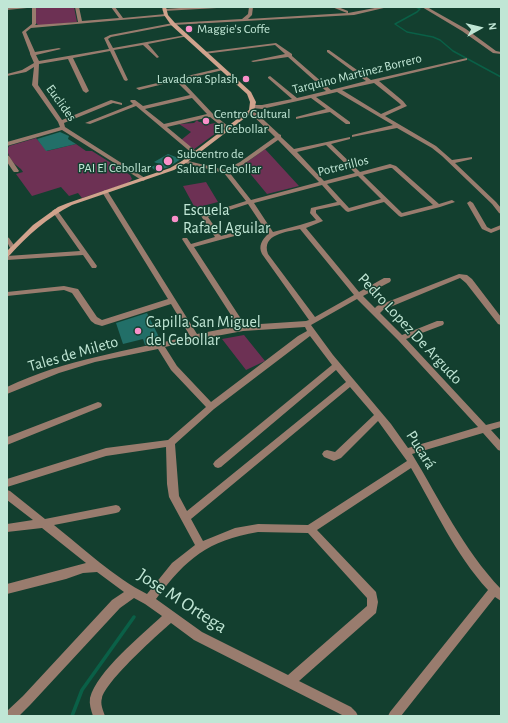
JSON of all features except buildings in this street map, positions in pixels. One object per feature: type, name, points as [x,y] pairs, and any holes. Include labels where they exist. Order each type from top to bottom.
[{"type":"street","points":[[7,9],[27,7]]},
{"type":"street","points":[[31,28],[34,24],[34,7]]},
{"type":"street","points":[[78,7],[80,23]]},
{"type":"street","points":[[113,7],[122,19]]},
{"type":"street","points":[[37,63],[24,32],[31,28],[122,19],[165,11],[218,7]]},
{"type":"street","points":[[243,20],[250,15],[251,7]]},
{"type":"street","points":[[334,7],[341,11],[350,13],[358,11],[361,7]]},
{"type":"street","points":[[126,80],[106,38],[126,32],[173,24],[357,13],[386,7]]},
{"type":"street","points":[[424,7],[464,30],[495,52],[501,53]]},
{"type":"street","points":[[7,257],[13,248],[39,222],[54,211],[162,173],[184,162],[252,109],[253,100],[249,93],[173,24],[165,11]]},
{"type":"street","points":[[7,76],[24,71],[37,63],[186,36]]},
{"type":"street","points":[[145,44],[157,57]]},
{"type":"street","points":[[204,53],[276,44],[330,92]]},
{"type":"street","points":[[32,54],[59,49]]},
{"type":"street","points":[[329,51],[401,102],[404,106],[380,116]]},
{"type":"street","points":[[254,61],[290,55]]},
{"type":"street","points":[[70,57],[86,91]]},
{"type":"street","name":"Tarquino Martinez Borrero","points":[[252,109],[373,82],[465,59]]},
{"type":"street","name":"Euclides","points":[[37,63],[35,85],[62,125],[143,179]]},
{"type":"street","points":[[139,88],[221,69]]},
{"type":"street","points":[[270,78],[296,100]]},
{"type":"street","points":[[178,80],[211,115],[227,128]]},
{"type":"street","points":[[338,90],[434,147],[494,203],[501,212]]},
{"type":"street","points":[[88,123],[137,105],[194,96]]},
{"type":"street","points":[[312,96],[348,123]]},
{"type":"street","points":[[7,144],[62,125],[113,101],[120,104]]},
{"type":"street","points":[[137,105],[195,153]]},
{"type":"street","points":[[252,109],[293,150],[348,210],[386,200]]},
{"type":"street","points":[[298,118],[330,110]]},
{"type":"street","points":[[163,126],[211,115]]},
{"type":"street","points":[[354,136],[397,126]]},
{"type":"street","points":[[226,172],[242,163],[279,136]]},
{"type":"street","points":[[293,150],[348,138]]},
{"type":"street","points":[[327,142],[401,215],[452,202]]},
{"type":"street","points":[[7,157],[16,171]]},
{"type":"street","points":[[451,162],[470,158]]},
{"type":"street","points":[[184,162],[226,172],[250,202],[270,234],[302,227],[320,221],[313,213],[313,209],[342,203]]},
{"type":"street","name":"Potrerillos","points":[[218,238],[204,216],[250,202],[360,174],[394,167],[438,206]]},
{"type":"street","points":[[105,192],[171,301],[195,337]]},
{"type":"street","points":[[470,203],[484,228],[491,231],[501,227]]},
{"type":"street","points":[[54,211],[94,266]]},
{"type":"street","points":[[190,246],[265,226]]},
{"type":"street","name":"Pedro Lopez De Argudo","points":[[302,227],[358,296],[401,338],[501,447]]},
{"type":"street","name":"Pucará","points":[[270,234],[264,242],[264,250],[311,326],[337,365],[406,452],[467,556],[499,593]]},
{"type":"street","points":[[7,239],[13,248]]},
{"type":"street","points":[[185,239],[243,328]]},
{"type":"street","points":[[7,257],[84,253]]},
{"type":"street","points":[[375,313],[380,308],[459,276],[464,277],[469,281],[501,322]]},
{"type":"street","points":[[7,483],[106,452],[170,442],[301,338],[311,326],[363,292],[387,280]]},
{"type":"street","points":[[7,294],[64,288],[75,291],[94,319],[102,323],[171,301]]},
{"type":"street","points":[[401,338],[440,323]]},
{"type":"street","name":"Tales de Mileto","points":[[7,391],[56,371],[89,361],[195,337],[243,328],[311,326]]},
{"type":"street","points":[[160,346],[174,368],[211,408]]},
{"type":"street","points":[[218,464],[337,365]]},
{"type":"street","points":[[186,518],[351,382]]},
{"type":"street","points":[[7,441],[98,405]]},
{"type":"street","points":[[326,454],[334,457],[338,455],[378,416]]},
{"type":"street","points":[[406,452],[483,428],[501,424]]},
{"type":"street","points":[[170,442],[174,497],[201,546]]},
{"type":"street","points":[[149,600],[176,566],[201,546],[220,536],[258,528],[292,530],[310,529],[412,462]]},
{"type":"street","name":"Jose M Ortega","points":[[7,494],[99,567],[133,592],[149,600],[198,636],[290,681],[347,711],[352,716]]},
{"type":"street","points":[[7,528],[45,523],[116,509]]},
{"type":"street","points":[[290,681],[372,609],[373,602],[372,596],[310,529]]},
{"type":"street","points":[[7,589],[66,574],[83,568],[99,567]]},
{"type":"street","points":[[10,716],[27,700],[116,604],[133,592]]},
{"type":"street","points":[[394,716],[499,593]]},
{"type":"street","points":[[99,716],[96,698],[100,688],[137,646],[170,616]]},
{"type":"shaded area","points":[[36,7],[74,7],[77,22],[39,26],[36,23]]},
{"type":"shaded area","points":[[197,120],[205,125],[215,123],[219,129],[216,133],[193,150],[181,140],[191,132],[179,124],[194,123]]},
{"type":"shaded area","points":[[36,138],[47,151],[76,144],[86,151],[92,151],[130,175],[132,179],[128,183],[82,198],[78,193],[69,196],[61,187],[32,196],[16,174],[23,172],[11,160],[7,150],[9,146]]},
{"type":"shaded area","points":[[265,149],[299,186],[267,194],[243,165]]},
{"type":"shaded area","points":[[206,182],[218,202],[195,208],[183,186]]},
{"type":"shaded area","points":[[244,335],[265,361],[246,370],[222,339]]},
{"type":"waterway","points":[[416,7],[420,9],[417,12],[395,24],[407,32],[433,37],[440,40],[453,51],[501,77]]},
{"type":"waterway","points":[[72,716],[82,690],[134,617]]},
{"type":"place","name":"Maggie's Coffe","points":[[189,29]]},
{"type":"place","name":"Lavadora Splash","points":[[246,79]]},
{"type":"place","name":"Centro Cultural El Cebollar","points":[[206,121]]},
{"type":"place","name":"Subcentro de Salud El Cebollar","points":[[168,161]]},
{"type":"place","name":"PAI El Cebollar","points":[[159,168]]},
{"type":"place","name":"Escuela Rafael Aguilar","points":[[175,219]]},
{"type":"place","name":"Capilla San Miguel del Cebollar","points":[[138,331]]}]
